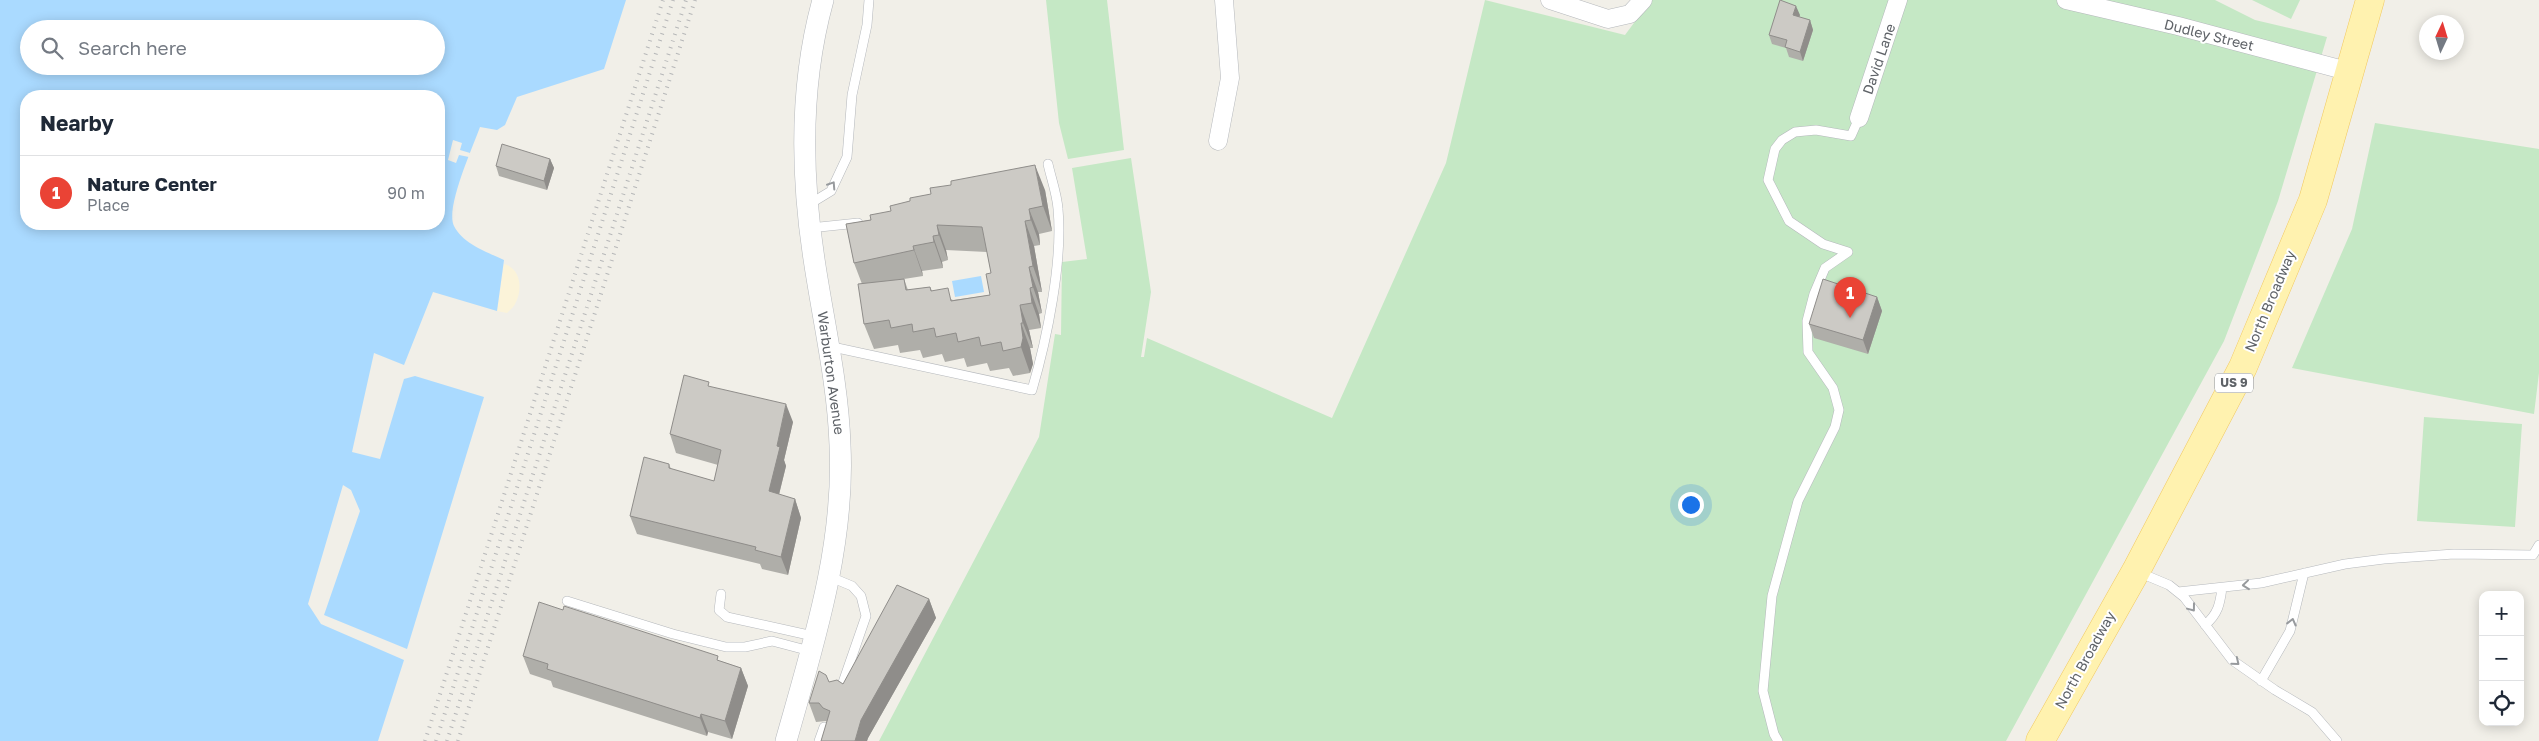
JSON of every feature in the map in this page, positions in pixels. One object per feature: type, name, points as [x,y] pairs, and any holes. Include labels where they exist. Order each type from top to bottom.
[{"type":"main road","name":"North Broadway","points":[[2040,741],[2136,571],[2243,367],[2313,200],[2370,0]]},
{"type":"street","name":"Warburton Avenue","points":[[786,741],[828,576],[841,499],[840,444],[828,346],[810,228],[805,157],[807,92],[817,21],[823,0]]},
{"type":"street","points":[[1218,141],[1230,78],[1224,0]]},
{"type":"street","points":[[1550,0],[1608,19],[1630,14],[1643,0]]},
{"type":"street","name":"David Lane","points":[[1859,118],[1898,0]]},
{"type":"street","name":"Dudley Street","points":[[2066,0],[2178,26],[2351,72]]},
{"type":"lane","points":[[808,205],[830,190],[847,157],[852,95],[867,25],[869,0]]},
{"type":"lane","points":[[1778,741],[1774,734],[1763,691],[1772,596],[1798,501],[1835,426],[1839,410],[1833,388],[1808,352],[1807,321],[1814,294],[1824,268],[1848,252],[1823,244],[1789,222],[1768,180],[1774,149],[1782,140],[1795,132],[1816,130],[1851,136],[1859,118]]},
{"type":"lane","points":[[828,346],[1032,390],[1044,351],[1058,256],[1058,208],[1048,164]]},
{"type":"lane","points":[[810,228],[868,222]]},
{"type":"lane","points":[[2533,555],[2539,545]]},
{"type":"lane","points":[[2178,592],[2261,583],[2304,573],[2384,559],[2454,554],[2533,555]]},
{"type":"lane","points":[[2533,555],[2539,563]]},
{"type":"lane","points":[[2136,571],[2168,585],[2178,592],[2232,660],[2261,681],[2312,712],[2337,741]]},
{"type":"lane","points":[[2261,681],[2290,631],[2304,573]]},
{"type":"lane","points":[[828,576],[852,586],[861,596],[866,616],[839,695]]},
{"type":"lane","points":[[2205,625],[2214,618],[2219,608],[2222,588]]},
{"type":"lane","points":[[721,594],[719,610],[727,617],[812,643]]},
{"type":"lane","points":[[567,601],[673,634],[726,647],[746,647],[772,641],[812,643]]},
{"type":"lane","points":[[818,741],[824,727]]},
{"type":"green space","points":[[1046,0],[1107,0],[1124,150],[1068,159],[1059,123]]},
{"type":"green space","points":[[1485,0],[1625,35],[1651,0],[2215,0],[2255,20],[2327,37],[2278,201],[2224,341],[2006,741],[879,741],[1039,437],[1055,334],[1061,335],[1062,262],[1087,259],[1072,168],[1131,158],[1151,292],[1141,357],[1144,357],[1147,338],[1332,418],[1446,163]]},
{"type":"green space","points":[[2252,0],[2300,0],[2291,19]]},
{"type":"green space","points":[[2375,123],[2539,149],[2539,373],[2534,414],[2292,368],[2352,229]]},
{"type":"green space","points":[[2424,417],[2522,424],[2515,527],[2417,521]]},
{"type":"sand","points":[[504,264],[514,270],[520,286],[518,298],[513,308],[507,313],[497,311]]},
{"type":"water","points":[[0,0],[626,0],[604,69],[517,97],[505,125],[497,130],[480,127],[456,192],[452,217],[454,226],[469,243],[504,260],[497,311],[433,292],[404,365],[374,353],[352,452],[380,459],[404,379],[415,376],[484,397],[407,649],[324,615],[360,511],[351,490],[343,485],[308,604],[321,624],[404,660],[378,741],[0,741]]},
{"type":"water","points":[[981,276],[984,292],[955,297],[952,281]]},
{"type":"pier","points":[[453,140],[462,143],[460,150],[470,153],[469,157],[459,155],[456,163],[448,160]]},
{"type":"building","points":[[1780,0],[1796,6],[1793,15],[1810,20],[1800,52],[1785,47],[1787,40],[1769,35]]},
{"type":"building","points":[[502,144],[550,159],[544,181],[496,166]]},
{"type":"building","points":[[1035,165],[1043,206],[1029,209],[1031,220],[1025,221],[1033,266],[1029,267],[1033,287],[1030,288],[1032,303],[1020,305],[1023,323],[1021,323],[1023,338],[1021,347],[1003,351],[1001,342],[981,346],[979,337],[958,342],[956,333],[936,337],[934,328],[913,332],[912,324],[891,328],[889,320],[864,324],[858,284],[904,279],[906,290],[930,287],[931,291],[948,288],[951,301],[990,295],[986,274],[991,273],[982,227],[937,225],[939,235],[933,236],[934,242],[913,246],[914,250],[854,263],[846,224],[871,220],[870,215],[891,211],[890,206],[910,201],[910,198],[931,194],[930,188],[951,185],[951,181]]},
{"type":"building","points":[[1823,279],[1877,297],[1863,340],[1809,324]]},
{"type":"building","points":[[684,375],[709,382],[708,386],[786,404],[777,446],[780,447],[769,491],[795,499],[781,557],[755,550],[756,547],[630,516],[644,457],[669,464],[669,468],[714,481],[721,450],[670,434]]},
{"type":"building","points":[[897,585],[929,599],[861,720],[855,741],[821,741],[830,711],[823,708],[819,703],[809,703],[819,671],[826,675],[829,682],[837,680],[843,684]]},
{"type":"building","points":[[539,602],[563,610],[564,606],[718,656],[717,660],[741,668],[725,721],[701,714],[700,718],[547,669],[548,664],[523,656]]},
{"type":"railway","points":[[425,741],[663,0]]},
{"type":"railway","points":[[436,741],[673,0]]},
{"type":"railway","points":[[447,741],[686,0]]},
{"type":"railway","points":[[458,741],[695,0]]},
{"type":"place","name":"Nature Center","points":[[1850,318]]}]
